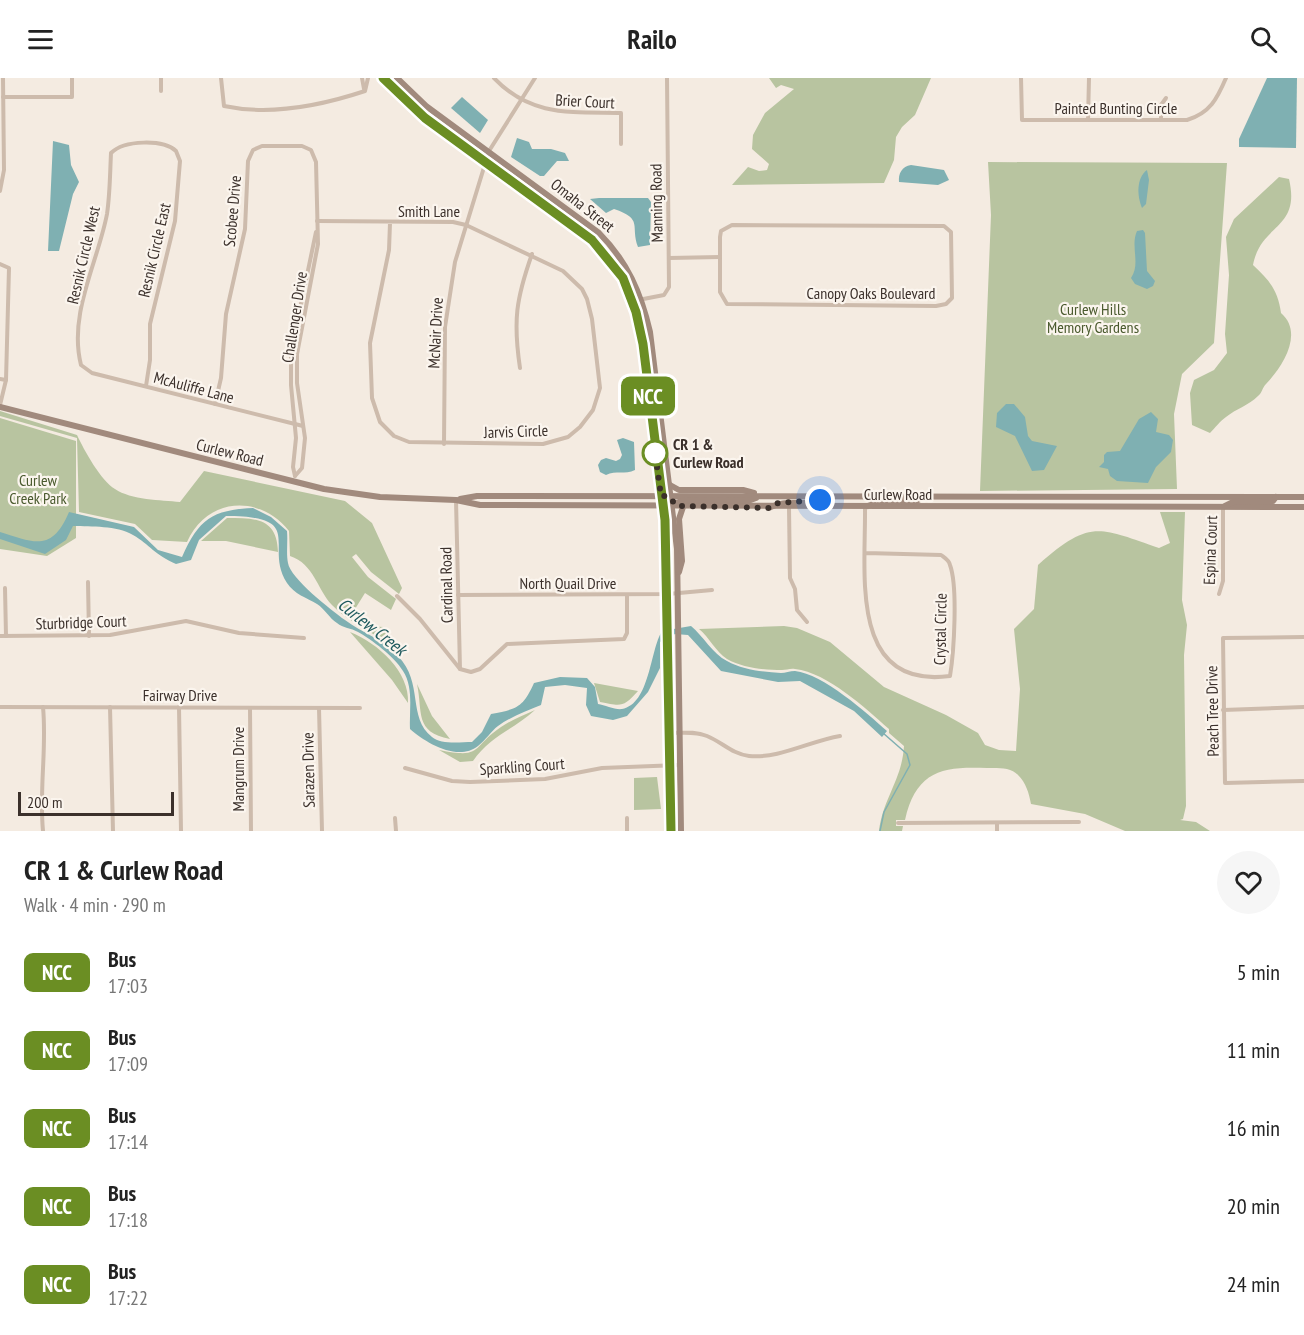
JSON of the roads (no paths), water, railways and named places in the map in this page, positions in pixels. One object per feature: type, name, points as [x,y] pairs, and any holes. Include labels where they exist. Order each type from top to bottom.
[{"type":"main road","name":"Omaha Street","points":[[383,78],[417,112],[592,240],[614,265],[633,301],[640,326],[677,574],[681,831]]},
{"type":"main road","name":"Omaha Street","points":[[396,78],[426,106],[599,233],[619,255],[642,298],[650,332],[670,485],[665,501],[665,520],[671,831]]},
{"type":"main road","name":"Curlew Road","points":[[0,406],[294,479],[380,497],[456,500],[480,506],[544,506],[762,495],[1304,497]]},
{"type":"main road","points":[[670,485],[679,490],[743,490],[762,495]]},
{"type":"main road","name":"Curlew Road","points":[[456,500],[477,495],[665,501],[685,507],[771,508],[1304,507]]},
{"type":"main road","points":[[771,508],[778,503],[816,502],[824,496]]},
{"type":"main road","points":[[865,507],[875,502],[916,501],[925,497]]},
{"type":"main road","points":[[1223,507],[1233,502],[1273,501],[1276,497]]},
{"type":"main road","points":[[677,574],[682,561],[679,519],[685,507]]},
{"type":"street","points":[[0,191],[4,170],[3,78]]},
{"type":"street","points":[[3,97],[72,97],[72,78]]},
{"type":"street","points":[[161,78],[161,91]]},
{"type":"street","points":[[221,78],[224,106],[235,109],[309,107],[365,91]]},
{"type":"street","points":[[362,78],[365,91]]},
{"type":"street","points":[[365,91],[368,78]]},
{"type":"street","points":[[494,78],[520,100]]},
{"type":"street","name":"Smith Lane","points":[[317,221],[453,222],[466,225],[489,151],[536,78]]},
{"type":"street","name":"Manning Road","points":[[633,301],[664,295],[669,287],[667,78]]},
{"type":"street","name":"Painted Bunting Circle","points":[[1021,78],[1022,120],[1187,120],[1211,107],[1226,78]]},
{"type":"street","points":[[1088,120],[1089,78]]},
{"type":"street","points":[[1161,120],[1161,105],[1166,98]]},
{"type":"street","name":"Brier Court","points":[[520,100],[558,112],[621,113],[621,144]]},
{"type":"street","name":"Resnik Circle West","points":[[81,364],[79,332],[84,297],[106,214],[111,153],[123,145],[146,144]]},
{"type":"street","name":"Resnik Circle East","points":[[146,144],[172,147],[180,161],[175,221],[152,313],[150,368],[146,386]]},
{"type":"street","name":"Scobee Drive","points":[[215,404],[221,378],[226,314],[245,229],[248,161],[253,150],[262,146],[302,146],[311,150],[316,162],[317,221]]},
{"type":"street","name":"Challenger Drive","points":[[294,479],[296,426],[291,386],[292,347],[317,221]]},
{"type":"street","name":"Jarvis Circle","points":[[390,223],[388,250],[371,335],[373,404],[380,422],[394,436],[420,444],[554,442],[580,427],[593,410],[600,388],[587,299],[582,289],[563,271],[532,254],[466,225]]},
{"type":"street","name":"McNair Drive","points":[[444,444],[446,312],[453,272],[466,225]]},
{"type":"street","name":"Canopy Oaks Boulevard","points":[[732,225],[944,226],[951,232],[952,298],[946,304],[936,306],[727,304],[720,292],[720,257],[720,231],[732,225]]},
{"type":"street","name":"Challenger Drive","points":[[294,479],[302,468],[303,426],[297,385],[298,348],[318,244],[316,231]]},
{"type":"street","points":[[520,368],[515,316],[522,283],[532,254]]},
{"type":"street","points":[[669,258],[720,257]]},
{"type":"street","points":[[0,264],[9,268],[6,380],[0,406]]},
{"type":"street","points":[[307,270],[313,271]]},
{"type":"street","points":[[299,308],[306,309]]},
{"type":"street","points":[[292,347],[298,348]]},
{"type":"street","name":"McAuliffe Lane","points":[[81,364],[92,373],[303,426]]},
{"type":"street","points":[[0,379],[6,380]]},
{"type":"street","points":[[291,386],[297,385]]},
{"type":"street","name":"Cardinal Road","points":[[456,500],[460,669]]},
{"type":"street","name":"Crystal Circle","points":[[865,507],[867,611],[871,634],[884,655],[909,673],[935,678],[950,676],[953,659],[952,573],[948,559],[941,555],[866,553]]},
{"type":"street","name":"Espina Court","points":[[1220,594],[1223,581],[1223,507]]},
{"type":"street","points":[[789,508],[790,578],[795,589],[797,610],[807,622]]},
{"type":"street","points":[[88,582],[89,636]]},
{"type":"street","points":[[5,588],[6,636]]},
{"type":"street","name":"North Quail Drive","points":[[458,595],[627,595],[712,590]]},
{"type":"street","points":[[397,596],[420,619],[460,669],[471,672],[480,669],[507,644],[624,639],[627,633],[627,595]]},
{"type":"street","name":"Sturbridge Court","points":[[0,636],[89,636],[130,633],[186,621],[239,633],[304,638]]},
{"type":"street","name":"Peach Tree Drive","points":[[1304,637],[1223,638],[1226,783],[1304,781]]},
{"type":"street","points":[[1223,710],[1304,706]]},
{"type":"street","name":"Fairway Drive","points":[[0,707],[360,708]]},
{"type":"street","points":[[43,707],[46,734],[41,812],[43,831]]},
{"type":"street","points":[[110,707],[113,831]]},
{"type":"street","points":[[179,707],[181,831]]},
{"type":"street","name":"Mangrum Drive","points":[[250,708],[251,831]]},
{"type":"street","name":"Sarazen Drive","points":[[319,708],[322,831]]},
{"type":"street","points":[[669,733],[704,735],[729,749],[748,756],[775,754],[813,741],[840,736]]},
{"type":"street","name":"Sparkling Court","points":[[405,768],[452,781],[470,782],[545,779],[602,768],[679,765]]},
{"type":"street","points":[[395,818],[396,831]]},
{"type":"street","points":[[627,818],[627,831]]},
{"type":"street","points":[[898,823],[1079,822]]},
{"type":"street","points":[[997,823],[997,831]]},
{"type":"water","points":[[1267,78],[1297,78],[1296,148],[1239,147],[1239,139]]},
{"type":"water","points":[[462,97],[488,120],[480,133],[451,108]]},
{"type":"water","points":[[517,138],[529,142],[532,149],[551,149],[565,153],[569,161],[557,161],[544,176],[540,176],[511,157]]},
{"type":"water","points":[[53,141],[69,145],[71,165],[79,182],[73,194],[59,251],[48,251]]},
{"type":"water","points":[[911,165],[944,170],[949,180],[938,185],[899,182],[901,171]]},
{"type":"water","points":[[1147,170],[1149,180],[1146,204],[1142,208],[1139,198],[1139,182]]},
{"type":"water","points":[[648,198],[651,202],[650,245],[638,247],[633,220],[614,209],[606,213],[590,199]]},
{"type":"water","points":[[1143,230],[1147,271],[1155,281],[1153,286],[1147,289],[1135,284],[1131,278],[1135,267],[1135,237],[1137,231]]},
{"type":"water","points":[[1006,404],[1014,404],[1025,417],[1028,436],[1032,441],[1057,446],[1044,470],[1032,471],[1015,436],[996,427],[997,413]]},
{"type":"water","points":[[1151,412],[1158,419],[1156,432],[1169,435],[1173,440],[1171,452],[1156,467],[1148,483],[1117,481],[1110,476],[1108,469],[1099,467],[1104,462],[1104,455],[1107,452],[1120,451],[1139,419]]},
{"type":"water","points":[[623,438],[634,442],[635,470],[606,475],[600,472],[598,465],[601,460],[620,459],[622,455],[617,440]]},
{"type":"water","points":[[253,508],[271,517],[287,531],[288,563],[303,585],[352,625],[386,645],[406,666],[414,688],[420,720],[424,729],[436,740],[472,742],[482,732],[491,714],[518,706],[523,702],[534,683],[560,677],[587,678],[595,687],[598,704],[619,709],[631,705],[644,687],[662,631],[691,626],[717,654],[727,661],[740,667],[760,671],[781,673],[795,671],[818,679],[844,695],[887,731],[882,737],[854,711],[800,681],[778,682],[721,671],[688,635],[675,634],[660,642],[660,668],[648,692],[627,716],[613,720],[591,716],[586,705],[587,688],[565,685],[545,687],[541,705],[495,728],[478,746],[461,752],[452,751],[433,745],[410,729],[409,685],[403,671],[394,660],[364,635],[339,625],[320,606],[290,587],[281,569],[275,527],[267,521],[251,517],[226,516],[199,540],[191,560],[176,564],[133,535],[112,528],[73,526],[66,540],[45,554],[0,539],[0,532],[33,541],[49,539],[63,525],[69,512],[134,527],[158,550],[182,557],[194,534],[208,519],[227,511]]},
{"type":"waterway","name":"Curlew Creek","points":[[880,831],[884,812],[910,765],[907,754],[883,733]]},
{"type":"place","name":"CR 1 & Curlew Road","points":[[655,453]]},
{"type":"park label","name":"Curlew Hills Memory Gardens","points":[[1093,318]]},
{"type":"park label","name":"Curlew Creek Park","points":[[38,489]]}]
